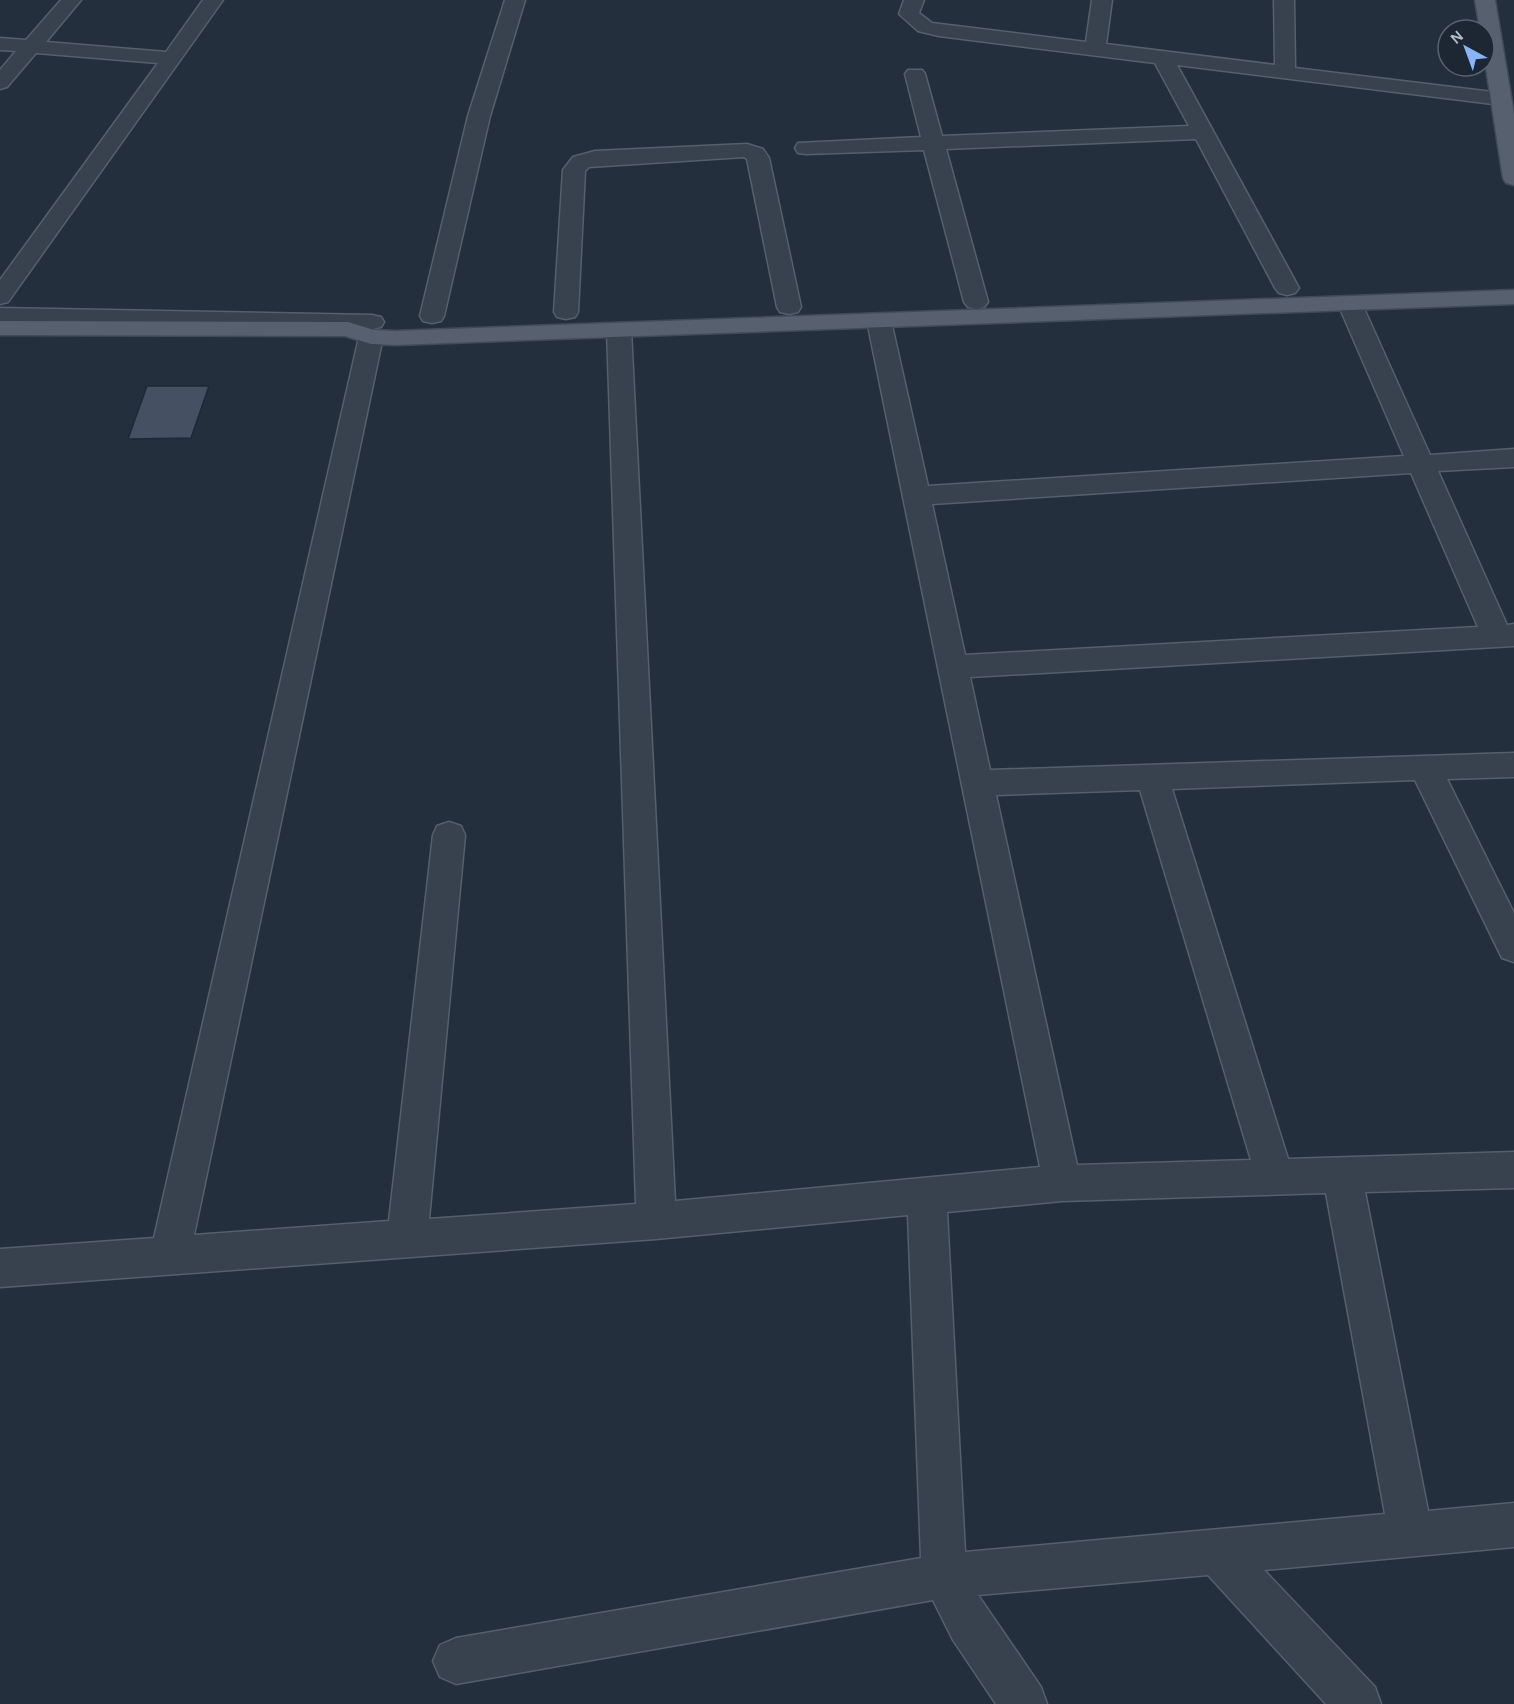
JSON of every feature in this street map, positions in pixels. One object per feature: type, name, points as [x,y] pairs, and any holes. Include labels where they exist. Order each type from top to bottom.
[{"type":"main road","points":[[1485,0],[1514,178]]},
{"type":"main road","points":[[364,329],[393,317],[976,302],[1514,276]]},
{"type":"main road","points":[[0,328],[618,330],[1514,297]]},
{"type":"street","points":[[0,83],[71,0]]},
{"type":"street","points":[[0,297],[213,0]]},
{"type":"street","points":[[432,316],[479,116],[515,0]]},
{"type":"street","points":[[914,0],[909,14],[925,27],[1501,99]]},
{"type":"street","points":[[1095,49],[1102,0]]},
{"type":"street","points":[[1284,0],[1285,72]]},
{"type":"street","points":[[0,44],[171,58]]},
{"type":"street","points":[[1162,57],[1287,288]]},
{"type":"street","points":[[915,74],[976,302]]},
{"type":"street","points":[[806,148],[1203,132]]},
{"type":"street","points":[[566,312],[574,170],[581,162],[607,157],[747,150],[758,158],[789,307]]},
{"type":"street","points":[[952,667],[1505,636],[1422,465],[1350,304]]},
{"type":"street","points":[[0,315],[364,329],[170,1256]]},
{"type":"street","points":[[879,321],[1062,1184]]},
{"type":"street","points":[[618,330],[656,1221]]},
{"type":"street","points":[[916,495],[1514,458]]},
{"type":"street","points":[[977,783],[1514,765]]},
{"type":"street","points":[[1425,768],[1514,948]]},
{"type":"street","points":[[1152,777],[1275,1177]]},
{"type":"street","points":[[407,1239],[449,835]]},
{"type":"street","points":[[0,1268],[656,1221],[1062,1184],[1514,1170]]},
{"type":"street","points":[[1342,1175],[1411,1534]]},
{"type":"street","points":[[927,1196],[944,1576],[969,1624],[1024,1704]]},
{"type":"street","points":[[456,1661],[944,1576],[1514,1524]]},
{"type":"street","points":[[1216,1551],[1358,1704]]},
{"type":"building","points":[[147,386],[209,386],[191,438],[128,439]]}]
